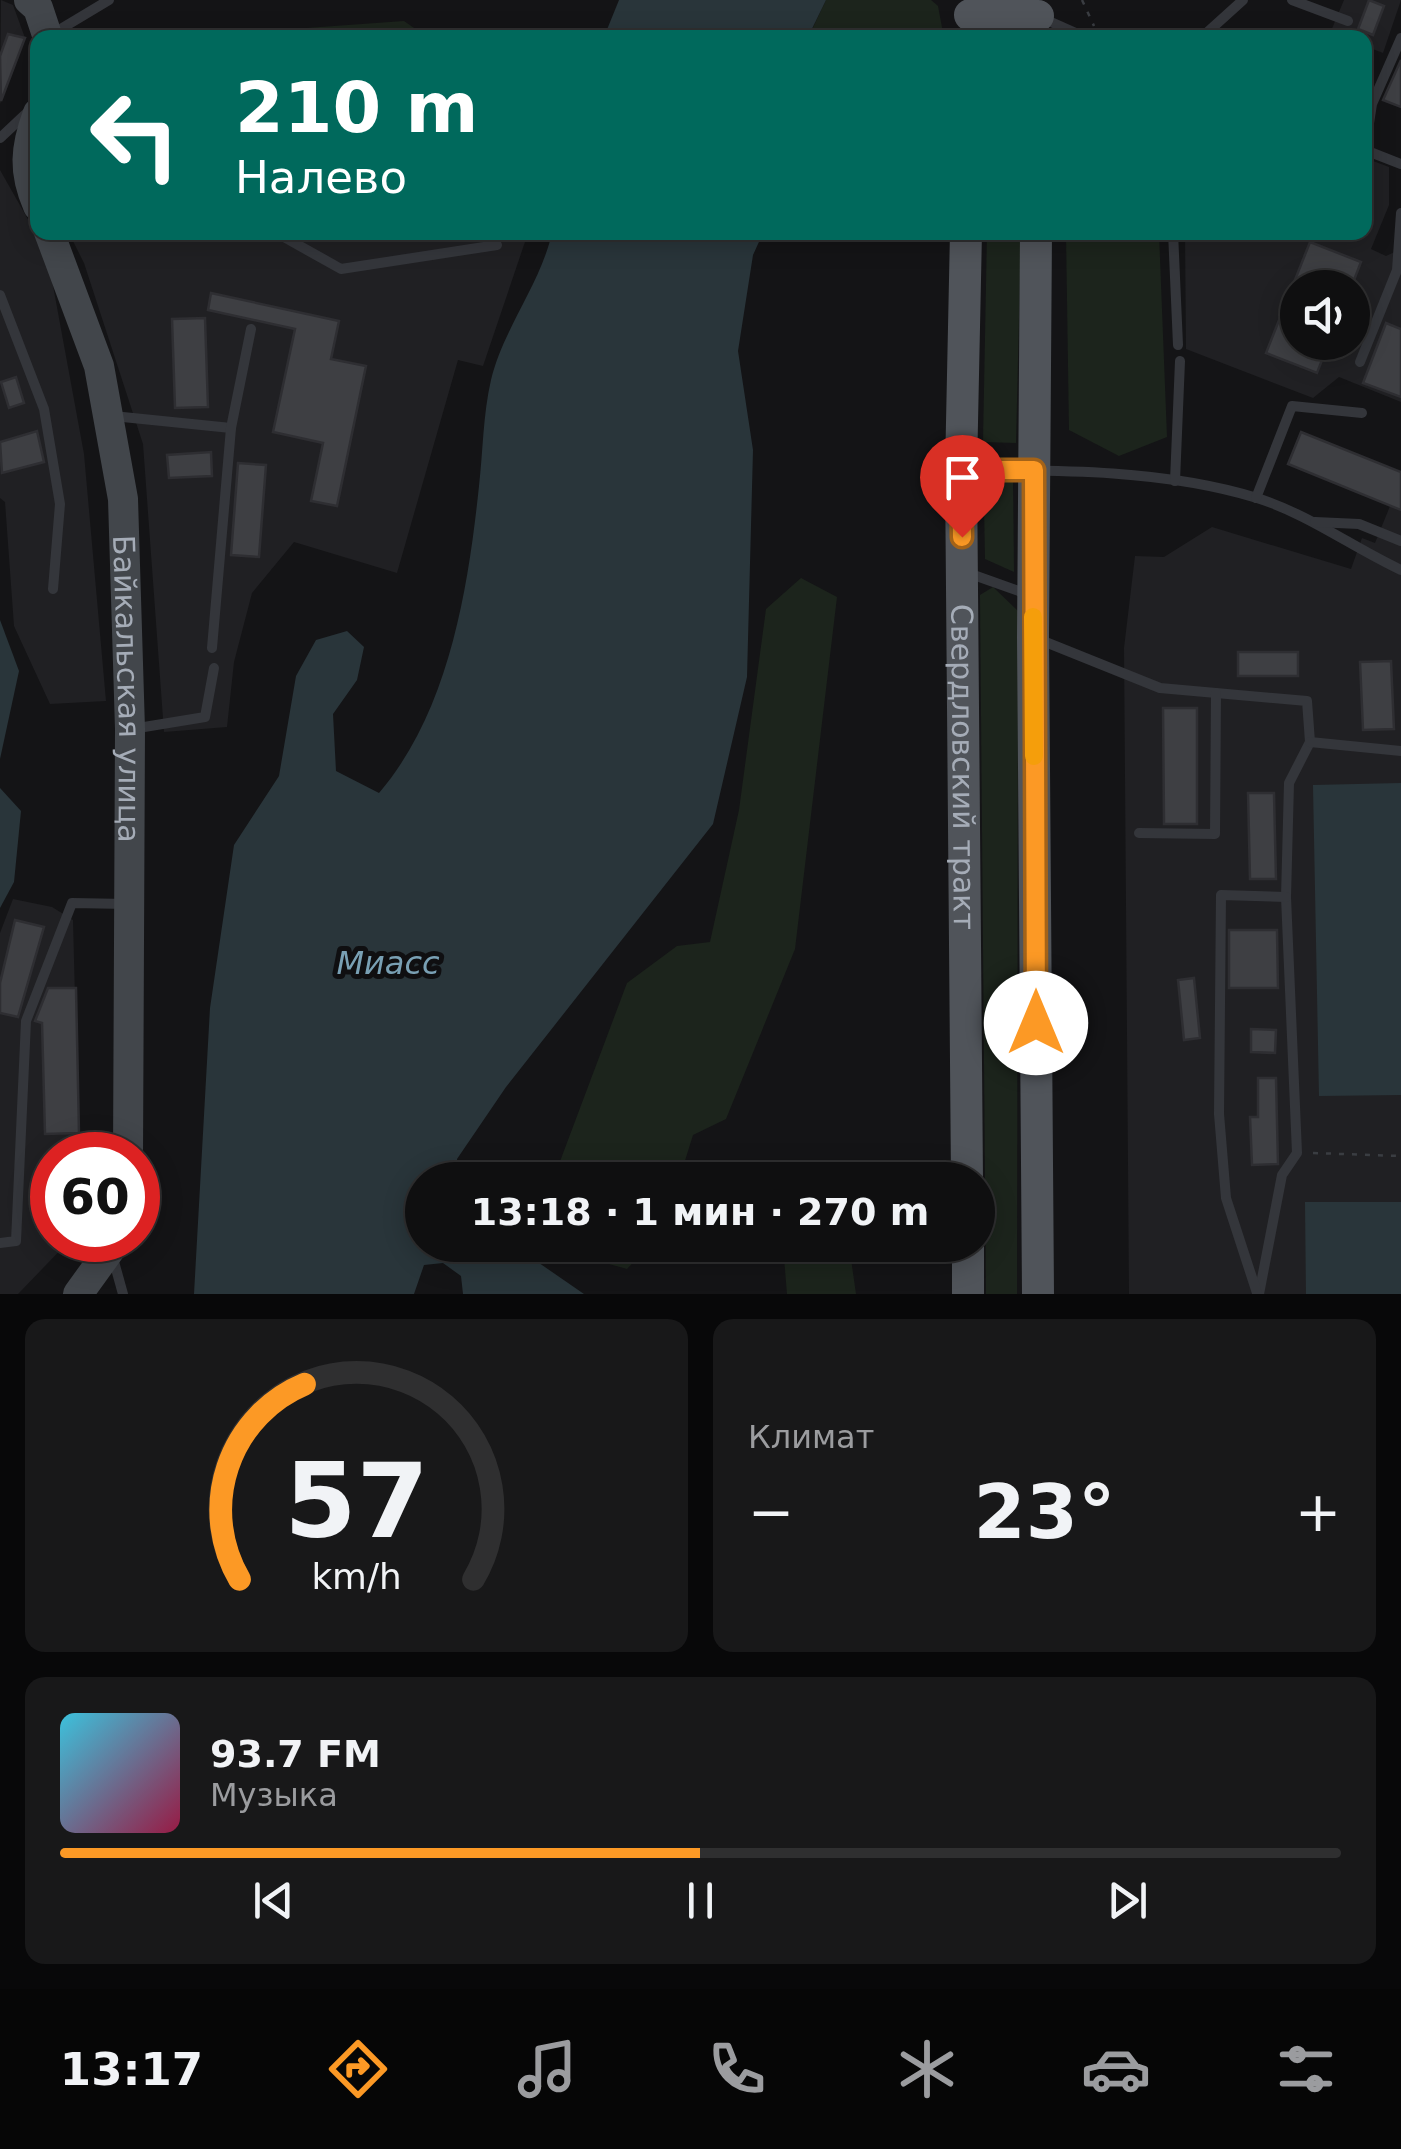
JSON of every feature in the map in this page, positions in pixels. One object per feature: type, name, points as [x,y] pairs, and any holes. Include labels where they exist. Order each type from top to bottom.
[{"type":"main road","points":[[970,17],[1038,18]]},
{"type":"main road","name":"Свердловский тракт","points":[[966,240],[961,470],[967,1162]]},
{"type":"main road","points":[[1036,240],[1033,636],[1038,1294]]},
{"type":"main road","points":[[968,1262],[968,1294]]},
{"type":"street","points":[[29,0],[38,8],[46,30]]},
{"type":"street","points":[[30,140],[26,178],[30,187]]},
{"type":"street","name":"Байкальская улица","points":[[51,240],[81,308],[100,366],[123,499],[130,730],[128,1132]]},
{"type":"street","points":[[78,1294],[102,1262]]},
{"type":"lane","points":[[59,30],[108,0]]},
{"type":"lane","points":[[1210,30],[1243,0]]},
{"type":"lane","points":[[1292,0],[1348,21]]},
{"type":"lane","points":[[1038,18],[1067,30]]},
{"type":"lane","points":[[1372,104],[1401,38]]},
{"type":"lane","points":[[0,138],[30,110]]},
{"type":"lane","points":[[1372,153],[1401,164]]},
{"type":"lane","points":[[1360,362],[1398,270],[1401,212]]},
{"type":"lane","points":[[288,240],[341,269],[497,245]]},
{"type":"lane","points":[[1173,240],[1178,345]]},
{"type":"lane","points":[[0,295],[44,409],[60,504],[53,589]]},
{"type":"lane","points":[[212,648],[231,428],[251,329]]},
{"type":"lane","points":[[1176,481],[1180,361]]},
{"type":"lane","points":[[1256,498],[1292,406],[1362,413]]},
{"type":"lane","points":[[108,416],[231,428]]},
{"type":"lane","points":[[961,470],[1034,470],[1176,481],[1256,498],[1314,522],[1401,570]]},
{"type":"lane","points":[[1314,522],[1359,524],[1401,541]]},
{"type":"lane","points":[[962,570],[1034,597]]},
{"type":"lane","points":[[1033,636],[1160,688],[1307,702],[1310,742],[1288,783],[1286,898],[1297,1153],[1282,1174],[1258,1294]]},
{"type":"lane","points":[[130,730],[205,717],[214,668]]},
{"type":"lane","points":[[1139,833],[1215,834],[1216,693]]},
{"type":"lane","points":[[1310,742],[1401,751]]},
{"type":"lane","points":[[1258,1294],[1226,1198],[1218,1114],[1221,895],[1286,898]]},
{"type":"lane","points":[[0,1243],[16,1242],[26,1021],[52,950],[72,903],[128,904]]},
{"type":"lane","points":[[117,1262],[123,1294]]},
{"type":"path","points":[[1082,0],[1096,30]]},
{"type":"path","points":[[1297,1153],[1401,1156]]},
{"type":"shaded area","points":[[1,0],[13,5],[25,38],[0,104]]},
{"type":"shaded area","points":[[826,0],[931,0],[938,6],[942,30],[812,30]]},
{"type":"shaded area","points":[[1344,0],[1401,0],[1383,53],[1372,49],[1372,30],[1331,30]]},
{"type":"shaded area","points":[[404,21],[417,30],[279,30]]},
{"type":"shaded area","points":[[1372,161],[1389,167],[1389,205],[1371,249],[1386,256],[1401,249],[1401,402],[1339,377],[1313,398],[1186,349],[1185,240],[1372,240]]},
{"type":"shaded area","points":[[0,170],[30,223],[30,240],[40,240],[47,253],[84,454],[106,701],[50,704],[14,626],[5,502],[0,498]]},
{"type":"shaded area","points":[[72,240],[526,240],[483,366],[458,360],[397,573],[294,542],[252,593],[234,662],[227,727],[164,732],[143,444],[84,263]]},
{"type":"shaded area","points":[[987,240],[1021,240],[1016,443],[983,442]]},
{"type":"shaded area","points":[[1066,240],[1159,240],[1167,437],[1119,456],[1069,430]]},
{"type":"shaded area","points":[[998,478],[1013,481],[1014,572],[985,559],[984,505]]},
{"type":"shaded area","points":[[1401,479],[1401,1294],[1129,1294],[1124,648],[1135,556],[1164,557],[1212,527],[1351,569],[1362,538],[1375,543]]},
{"type":"shaded area","points":[[801,578],[837,597],[795,949],[726,1119],[693,1135],[685,1162],[560,1162],[627,983],[677,946],[710,942],[739,810],[766,609]]},
{"type":"shaded area","points":[[993,587],[1018,611],[1017,1294],[986,1294],[986,1262],[995,1262],[995,1162],[985,1162],[980,595]]},
{"type":"shaded area","points":[[13,899],[52,907],[73,920],[78,1132],[30,1132],[30,1262],[49,1262],[18,1294],[0,1294],[0,933]]},
{"type":"shaded area","points":[[602,1262],[633,1262],[627,1269]]},
{"type":"shaded area","points":[[784,1262],[851,1262],[856,1294],[787,1294]]},
{"type":"water","points":[[619,0],[826,0],[811,30],[607,30]]},
{"type":"water","name":"Миасс","points":[[550,240],[760,240],[753,255],[738,351],[753,450],[747,677],[713,824],[506,1087],[457,1162],[405,1162],[405,1262],[538,1262],[584,1294],[463,1294],[461,1276],[443,1263],[424,1265],[414,1294],[194,1294],[210,1008],[234,845],[279,776],[296,676],[316,640],[347,631],[364,647],[357,680],[333,714],[336,771],[379,793],[423,725],[439,687],[461,607],[491,380],[504,343]]},
{"type":"water","points":[[0,620],[19,671],[0,759]]},
{"type":"water","points":[[1401,783],[1401,1095],[1319,1096],[1313,785]]},
{"type":"water","points":[[0,788],[21,811],[14,882],[0,908]]},
{"type":"water","points":[[1305,1202],[1401,1202],[1401,1294],[1306,1294]]},
{"type":"building","points":[[1369,0],[1384,6],[1373,35],[1372,30],[1358,29]]},
{"type":"building","points":[[8,34],[25,38],[1,101],[0,56]]},
{"type":"building","points":[[1401,60],[1401,107],[1383,100]]},
{"type":"building","points":[[1310,242],[1361,262],[1358,270],[1299,270]]},
{"type":"building","points":[[211,293],[339,321],[331,359],[366,366],[337,506],[311,501],[323,443],[273,432],[295,329],[208,310]]},
{"type":"building","points":[[205,318],[208,407],[175,408],[172,319]]},
{"type":"building","points":[[1280,318],[1280,358],[1266,353]]},
{"type":"building","points":[[1386,323],[1401,329],[1401,397],[1363,383]]},
{"type":"building","points":[[1284,360],[1322,360],[1317,373]]},
{"type":"building","points":[[16,377],[24,403],[9,408],[1,382]]},
{"type":"building","points":[[37,431],[44,462],[2,473],[0,442]]},
{"type":"building","points":[[1301,432],[1401,472],[1401,510],[1288,464]]},
{"type":"building","points":[[211,452],[212,476],[169,478],[167,455]]},
{"type":"building","points":[[238,463],[266,465],[259,557],[231,555]]},
{"type":"building","points":[[1238,652],[1298,652],[1298,676],[1238,676]]},
{"type":"building","points":[[1391,661],[1394,729],[1363,730],[1360,662]]},
{"type":"building","points":[[1163,708],[1197,708],[1197,824],[1164,824]]},
{"type":"building","points":[[1248,793],[1274,793],[1276,879],[1250,879]]},
{"type":"building","points":[[15,920],[44,927],[18,1017],[0,1013],[0,983]]},
{"type":"building","points":[[1229,930],[1277,930],[1278,988],[1229,988]]},
{"type":"building","points":[[1194,978],[1200,1038],[1184,1040],[1178,980]]},
{"type":"building","points":[[48,988],[76,988],[79,1132],[45,1132],[42,1023],[35,1021]]},
{"type":"building","points":[[1251,1029],[1276,1030],[1275,1053],[1251,1052]]},
{"type":"building","points":[[1258,1078],[1276,1078],[1278,1164],[1252,1165],[1250,1117],[1258,1117]]},
{"type":"slow traffic","points":[[1033,617],[1034,756]]},
{"type":"route","points":[[962,537],[961,470],[1034,470],[1036,1023]]}]
